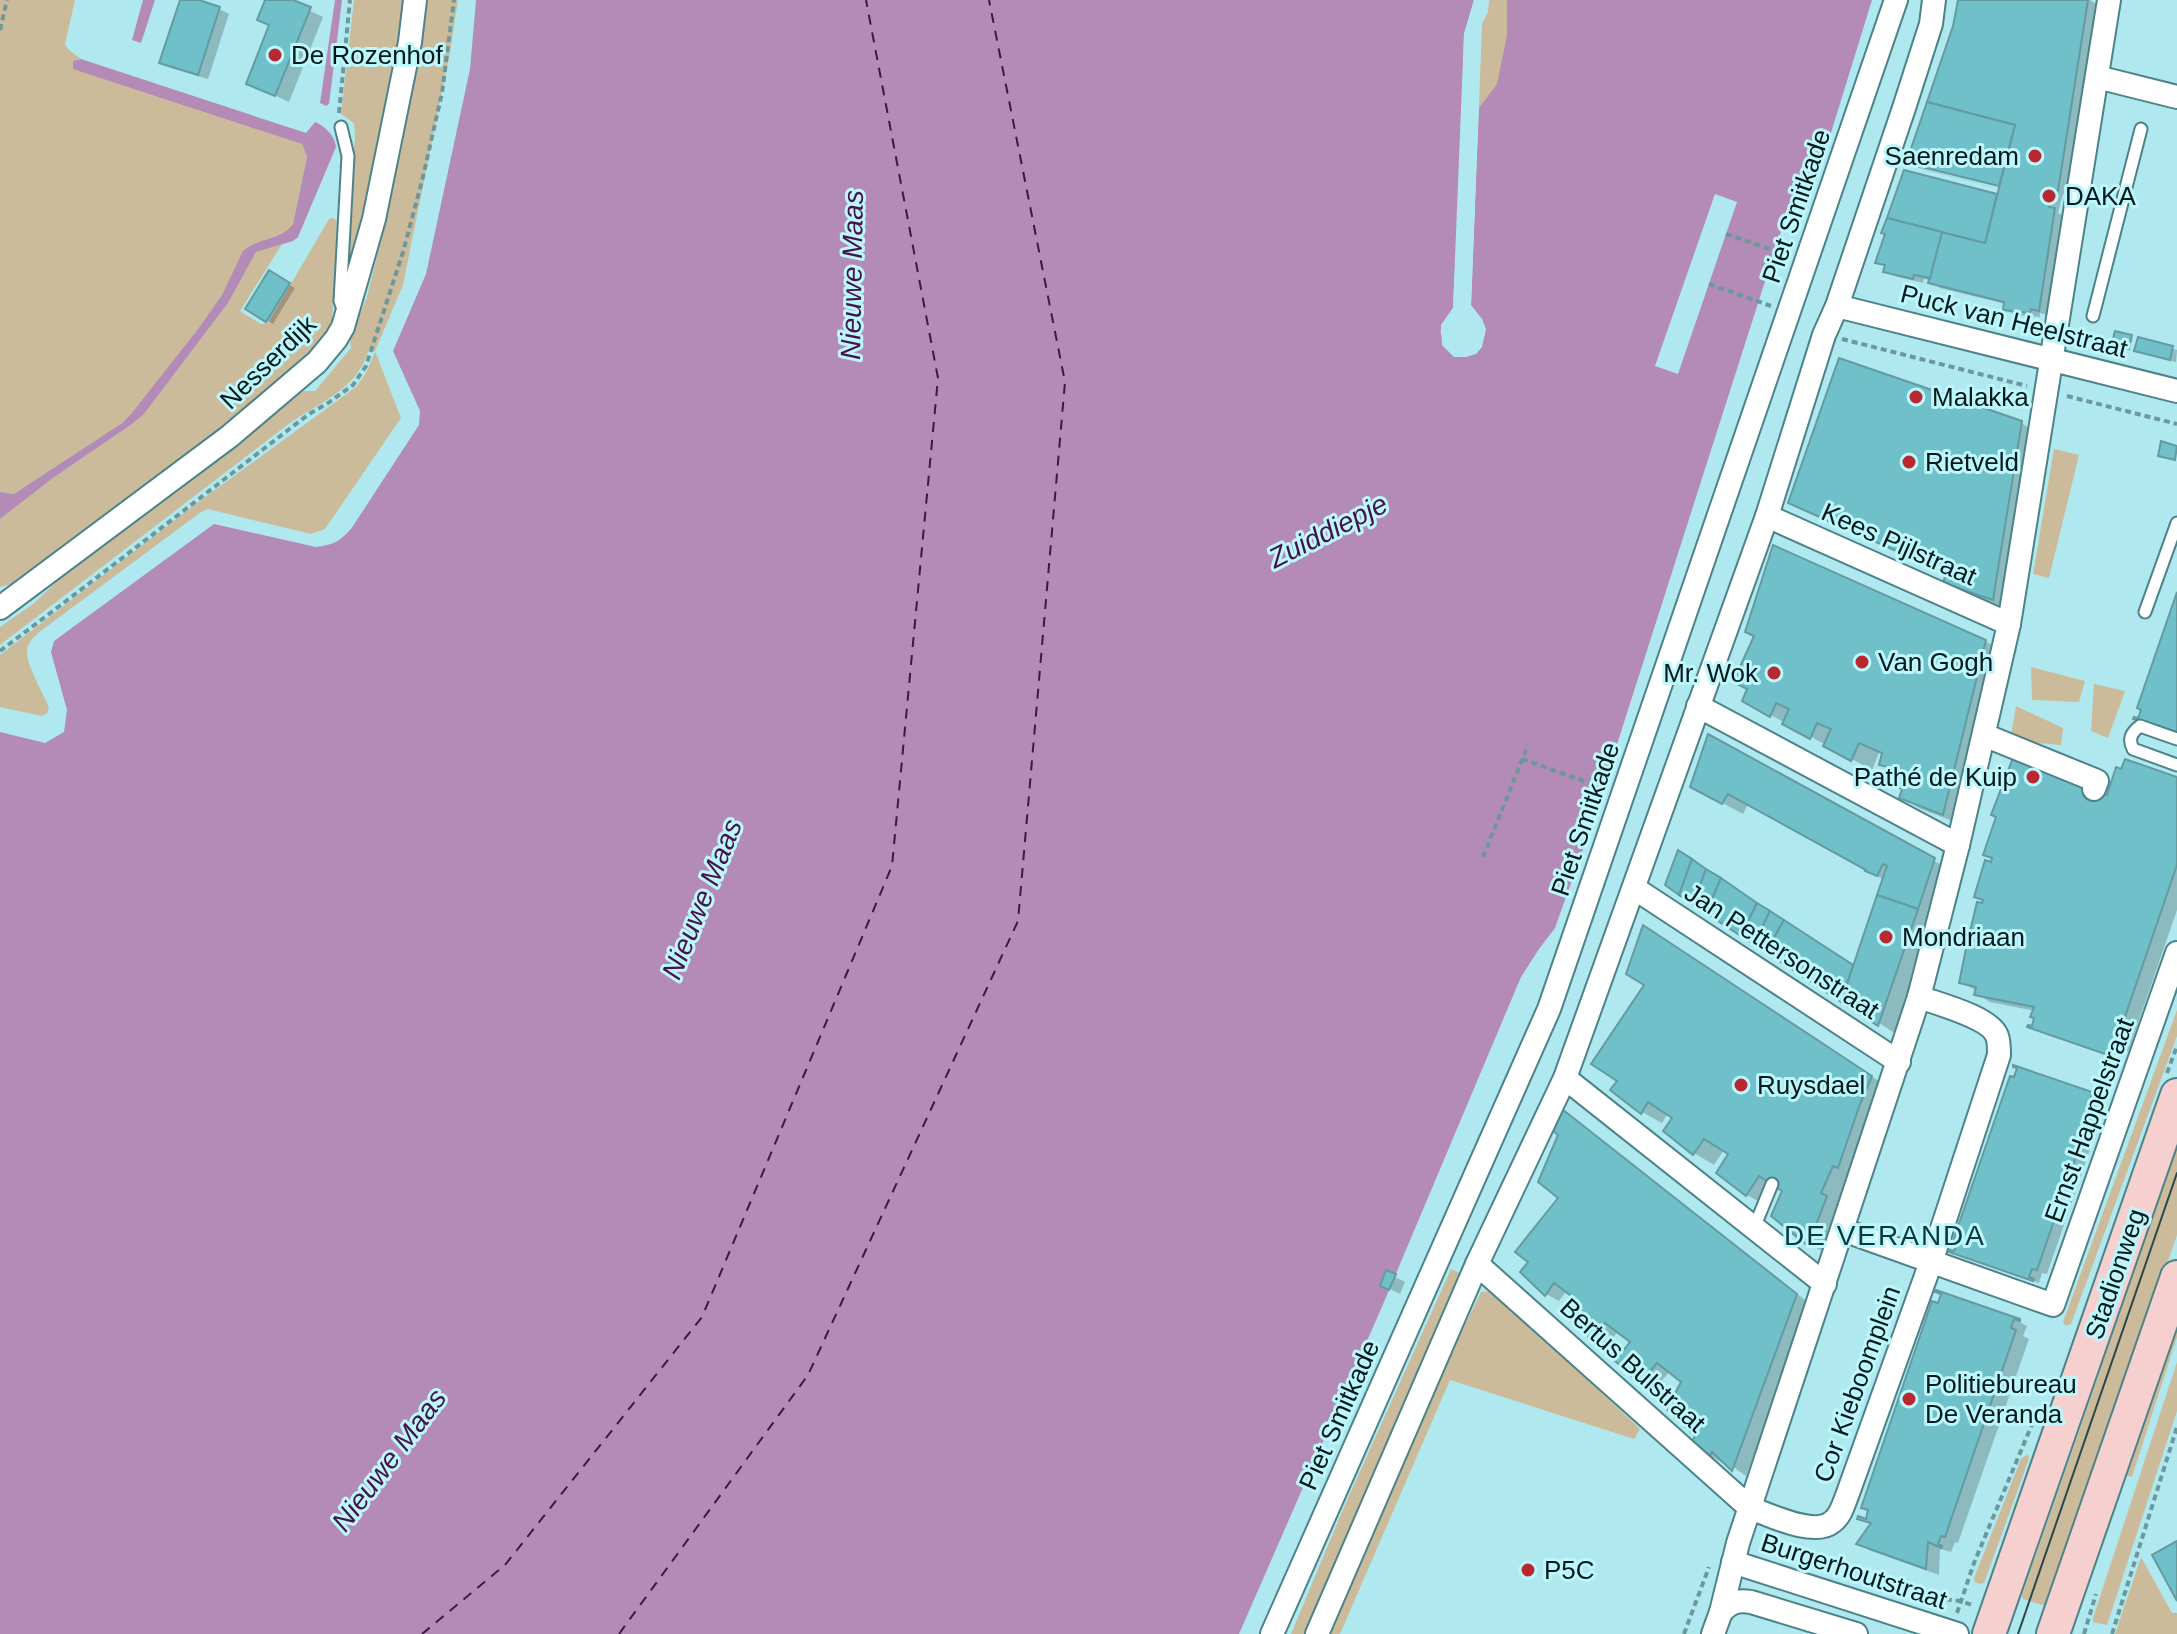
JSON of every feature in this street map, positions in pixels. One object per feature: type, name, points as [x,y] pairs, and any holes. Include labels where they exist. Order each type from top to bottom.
[{"type":"main road","name":"Stadionweg","points":[[1989,1634],[2177,1095]]},
{"type":"main road","points":[[2053,1634],[2175,1288]]},
{"type":"street","name":"Nesserdijk","points":[[0,608],[230,436],[317,362],[336,339],[343,327],[374,219],[410,42],[415,0]]},
{"type":"street","name":"Piet Smitkade","points":[[1272,1634],[1549,1009],[1896,0]]},
{"type":"street","points":[[1317,1634],[1477,1264],[1565,1078],[1767,516],[1824,335],[1837,306],[1904,108],[1931,24],[1934,0]]},
{"type":"street","points":[[1713,1634],[1750,1508],[1919,997],[1987,736],[2009,624],[2109,0]]},
{"type":"street","points":[[2097,77],[2177,97]]},
{"type":"street","name":"Puck van Heelstraat","points":[[1837,306],[2177,391]]},
{"type":"street","name":"Kees Pijlstraat","points":[[1767,516],[2009,624]]},
{"type":"street","points":[[1698,706],[1958,845]]},
{"type":"street","points":[[1987,736],[2097,781],[2094,789]]},
{"type":"street","name":"Jan Pettersonstraat","points":[[1634,888],[1899,1062]]},
{"type":"street","name":"Ernst Happelstraat","points":[[1931,1262],[2053,1305],[2177,953]]},
{"type":"street","name":"Cor Kieboomplein","points":[[1750,1508],[1812,1528],[1835,1520],[1848,1493],[1931,1262],[1999,1055],[1997,1036],[1991,1027],[1919,997]]},
{"type":"street","points":[[1565,1078],[1825,1284]]},
{"type":"street","points":[[1843,1230],[1931,1262]]},
{"type":"street","name":"Bertus Bulstraat","points":[[1477,1264],[1750,1508]]},
{"type":"street","name":"Burgerhoutstraat","points":[[1733,1562],[1957,1634]]},
{"type":"street","points":[[1721,1612],[1730,1603],[1740,1600],[1856,1634]]},
{"type":"lane","points":[[341,127],[348,156],[340,301],[346,317]]},
{"type":"lane","points":[[2093,316],[2141,129]]},
{"type":"lane","points":[[2145,612],[2177,523]]},
{"type":"lane","points":[[2177,739],[2140,726],[2132,732],[2129,742],[2133,749],[2177,765]]},
{"type":"lane","points":[[1754,1228],[1772,1184]]},
{"type":"path","points":[[0,30],[7,0]]},
{"type":"path","points":[[341,127],[339,115],[350,0]]},
{"type":"path","points":[[1726,234],[1776,251]]},
{"type":"path","points":[[1709,284],[1760,302]]},
{"type":"path","points":[[1824,335],[2177,424]]},
{"type":"path","points":[[1483,857],[1528,745]]},
{"type":"path","points":[[1522,759],[1608,789]]},
{"type":"path","points":[[2112,1634],[2177,1427]]},
{"type":"shaded area","points":[[0,0],[75,0],[65,44],[81,59],[74,61],[302,144],[307,157],[289,231],[249,246],[222,295],[133,413],[14,494],[0,492]]},
{"type":"shaded area","points":[[354,0],[406,0],[351,286],[345,286],[355,135],[354,123],[341,114]]},
{"type":"shaded area","points":[[428,0],[458,0],[403,285],[375,351],[401,418],[325,529],[311,534],[208,509],[201,512],[31,641],[27,656],[49,707],[47,713],[42,716],[0,707],[0,655],[197,503],[356,387],[366,373],[375,352],[369,349],[355,376],[337,393],[286,426],[0,645],[0,627],[302,391],[315,391],[351,348],[350,340],[367,297],[385,223]]},
{"type":"shaded area","points":[[1489,0],[1560,0],[1473,266],[1482,24]]},
{"type":"shaded area","points":[[334,218],[337,222],[332,323],[308,357],[256,403],[12,584],[0,587],[0,519],[144,414],[228,303],[256,252],[282,244],[240,311],[261,324],[268,323],[329,219]]},
{"type":"shaded area","points":[[2054,449],[2079,455],[2049,578],[2033,574]]},
{"type":"shaded area","points":[[2031,667],[2085,681],[2079,702],[2032,700]]},
{"type":"shaded area","points":[[2094,684],[2125,691],[2108,738],[2091,731]]},
{"type":"shaded area","points":[[2016,706],[2063,728],[2061,745],[2010,741]]},
{"type":"shaded area","points":[[2177,1010],[2177,1036],[2071,1324],[2066,1326],[2063,1322]]},
{"type":"shaded area","points":[[2177,1129],[2177,1235],[2051,1604],[2046,1606],[2023,1599],[2022,1595],[2099,1374],[2106,1338]]},
{"type":"shaded area","points":[[1451,1269],[1464,1275],[1304,1634],[1291,1634],[1344,1507]]},
{"type":"shaded area","points":[[1493,1291],[1640,1429],[1634,1439],[1450,1380],[1340,1634],[1329,1634],[1449,1358],[1481,1292]]},
{"type":"shaded area","points":[[2177,1328],[2177,1337],[2132,1477],[2117,1473],[2153,1396]]},
{"type":"shaded area","points":[[2177,1362],[2177,1411],[2107,1625],[2093,1622],[2093,1618]]},
{"type":"shaded area","points":[[2028,1454],[2029,1459],[1984,1583],[1980,1584],[1974,1578],[2021,1459]]},
{"type":"shaded area","points":[[2141,1557],[2172,1613],[2177,1613],[2177,1634],[2115,1634]]},
{"type":"water","points":[[143,0],[155,0],[141,43],[132,40]]},
{"type":"water","points":[[335,0],[342,0],[329,104],[326,106],[320,103]]},
{"type":"water","points":[[476,0],[1474,0],[1464,34],[1453,308],[1441,328],[1454,357],[1476,353],[1485,334],[1481,319],[1471,306],[1479,108],[1497,84],[1507,35],[1507,0],[1872,0],[1809,204],[1791,200],[1588,835],[1555,928],[1521,977],[1239,1634],[0,1634],[0,732],[45,743],[64,732],[67,710],[51,652],[54,641],[214,524],[316,547],[339,540],[351,529],[419,425],[420,411],[393,351],[426,274],[470,69]]},
{"type":"water","points":[[81,59],[306,133],[315,122],[329,132],[336,147],[298,237],[256,252],[228,303],[144,414],[0,519],[0,492],[14,494],[122,423],[222,295],[243,251],[283,233],[293,224],[307,157],[302,144],[73,69],[73,61]]},
{"type":"pier","points":[[1474,0],[1478,0],[1478,4],[1468,35],[1457,308],[1444,326],[1446,344],[1455,353],[1473,350],[1478,345],[1482,329],[1467,306],[1475,108],[1479,101],[1471,305],[1486,329],[1482,347],[1476,354],[1454,357],[1442,345],[1441,325],[1453,308],[1464,34]]},
{"type":"pier","points":[[1715,194],[1737,202],[1678,374],[1655,366]]},
{"type":"building","points":[[180,0],[199,0],[220,7],[198,75],[159,63]]},
{"type":"building","name":"De Rozenhof","points":[[265,0],[293,0],[311,7],[275,96],[246,84],[269,25],[257,20]]},
{"type":"building","name":"Saenredam","points":[[1958,0],[2088,0],[2058,191],[2053,190],[2049,207],[2055,208],[2039,311],[2003,310],[2004,302],[1928,283],[1942,232],[1985,243],[2015,125],[1927,102],[1953,26]]},
{"type":"building","points":[[1927,102],[2015,125],[1999,186],[1906,163]]},
{"type":"building","points":[[1904,170],[1997,194],[1985,243],[1887,218]]},
{"type":"building","points":[[1887,218],[1942,232],[1930,278],[1914,275],[1913,279],[1883,272],[1885,265],[1875,263]]},
{"type":"building","points":[[269,270],[290,283],[266,322],[245,309]]},
{"type":"building","points":[[2115,331],[2132,335],[2129,349],[2111,345]]},
{"type":"building","points":[[2138,337],[2173,346],[2170,360],[2134,351]]},
{"type":"building","name":"Rietveld","points":[[1839,358],[2022,421],[1993,600],[1943,583],[1946,573],[1788,503]]},
{"type":"building","points":[[2161,441],[2177,446],[2175,460],[2158,456]]},
{"type":"building","name":"Van Gogh","points":[[1773,545],[1986,640],[1943,815],[1899,798],[1902,789],[1889,782],[1892,768],[1879,765],[1882,753],[1859,743],[1851,761],[1823,746],[1831,729],[1817,723],[1810,739],[1782,724],[1789,709],[1776,703],[1770,717],[1742,701],[1747,689],[1733,682],[1754,636],[1745,632]]},
{"type":"building","points":[[2177,592],[2177,734],[2133,719],[2138,718],[2141,710],[2137,708]]},
{"type":"building","points":[[1708,734],[1935,858],[1918,909],[1877,895],[1887,866],[1883,864],[1877,876],[1728,794],[1722,804],[1690,787]]},
{"type":"building","points":[[2014,755],[2107,795],[2116,767],[2121,769],[2125,759],[2177,777],[2177,865],[2115,1046],[2110,1044],[2108,1052],[2111,1056],[2027,1027],[2032,1026],[2034,1018],[2030,1017],[2034,1007],[1974,995],[1976,987],[1959,983],[1967,944],[1976,946],[1977,942],[1968,940],[1977,902],[1982,903],[1983,900],[1974,897],[1985,860],[1991,862],[1992,858],[1983,855],[1996,817],[1991,815]]},
{"type":"building","points":[[1678,850],[1692,859],[1679,895],[1665,885]]},
{"type":"building","points":[[1692,859],[1706,869],[1693,904],[1679,895]]},
{"type":"building","points":[[1706,869],[1721,878],[1706,913],[1693,904]]},
{"type":"building","points":[[1721,878],[1757,903],[1741,936],[1706,913]]},
{"type":"building","name":"Mondriaan","points":[[1877,895],[1918,909],[1878,1026],[1841,1002]]},
{"type":"building","points":[[1757,903],[1770,911],[1754,944],[1741,936]]},
{"type":"building","points":[[1770,911],[1784,920],[1766,952],[1754,944]]},
{"type":"building","points":[[1784,920],[1853,965],[1841,1002],[1766,952]]},
{"type":"building","name":"Ruysdael","points":[[1643,925],[1872,1076],[1838,1168],[1833,1166],[1821,1193],[1827,1196],[1808,1246],[1771,1216],[1782,1191],[1759,1176],[1746,1196],[1716,1173],[1728,1154],[1704,1139],[1693,1155],[1663,1131],[1672,1118],[1648,1102],[1641,1114],[1610,1090],[1617,1081],[1591,1064],[1644,985],[1626,974]]},
{"type":"building","points":[[2013,1065],[2098,1094],[2092,1094],[2089,1103],[2094,1105],[2037,1270],[2032,1269],[2029,1277],[2033,1281],[1949,1252],[1954,1251],[1957,1243],[1953,1241],[2010,1076],[2014,1077],[2017,1068]]},
{"type":"building","points":[[1562,1109],[1797,1294],[1732,1471],[1712,1452],[1709,1458],[1692,1442],[1695,1436],[1667,1409],[1681,1382],[1657,1363],[1640,1384],[1615,1361],[1630,1342],[1605,1323],[1592,1340],[1567,1316],[1579,1302],[1554,1283],[1545,1296],[1520,1272],[1528,1262],[1515,1252],[1558,1198],[1538,1182],[1558,1135],[1553,1131]]},
{"type":"building","points":[[1386,1270],[1396,1274],[1389,1290],[1380,1286]]},
{"type":"building","points":[[1936,1290],[2020,1321],[2014,1319],[2011,1328],[2016,1330],[1945,1537],[1941,1536],[1938,1544],[1942,1546],[1928,1542],[1926,1569],[1856,1544],[1871,1523],[1857,1519],[1858,1516],[1866,1519],[1868,1510],[1861,1508],[1932,1301],[1938,1303],[1941,1294]]},
{"type":"building","points":[[2177,1541],[2177,1601],[2152,1555]]},
{"type":"ferry route","points":[[422,1634],[505,1565],[702,1317],[892,866],[938,378],[866,0]]},
{"type":"ferry route","points":[[619,1634],[808,1375],[1018,921],[1065,382],[989,0]]},
{"type":"tram line","points":[[2018,1634],[2177,1173]]},
{"type":"place","name":"De Rozenhof","points":[[275,55]]},
{"type":"place","name":"Saenredam","points":[[2035,156]]},
{"type":"place","name":"DAKA","points":[[2049,196]]},
{"type":"place","name":"Malakka","points":[[1916,397]]},
{"type":"place","name":"Rietveld","points":[[1909,462]]},
{"type":"place","name":"Van Gogh","points":[[1862,662]]},
{"type":"place","name":"Mr. Wok","points":[[1774,673]]},
{"type":"place","name":"Pathé de Kuip","points":[[2033,777]]},
{"type":"place","name":"Mondriaan","points":[[1886,937]]},
{"type":"place","name":"Ruysdael","points":[[1741,1085]]},
{"type":"place","name":"Politiebureau De Veranda","points":[[1909,1399]]},
{"type":"place","name":"P5C","points":[[1528,1570]]},
{"type":"district","name":"DE VERANDA","points":[[1885,1235]]},
{"type":"water label","name":"Nieuwe Maas","points":[[852,275]]},
{"type":"water label","name":"Zuiddiepje","points":[[1328,531]]},
{"type":"water label","name":"Nieuwe Maas","points":[[702,899]]},
{"type":"water label","name":"Nieuwe Maas","points":[[389,1460]]}]
